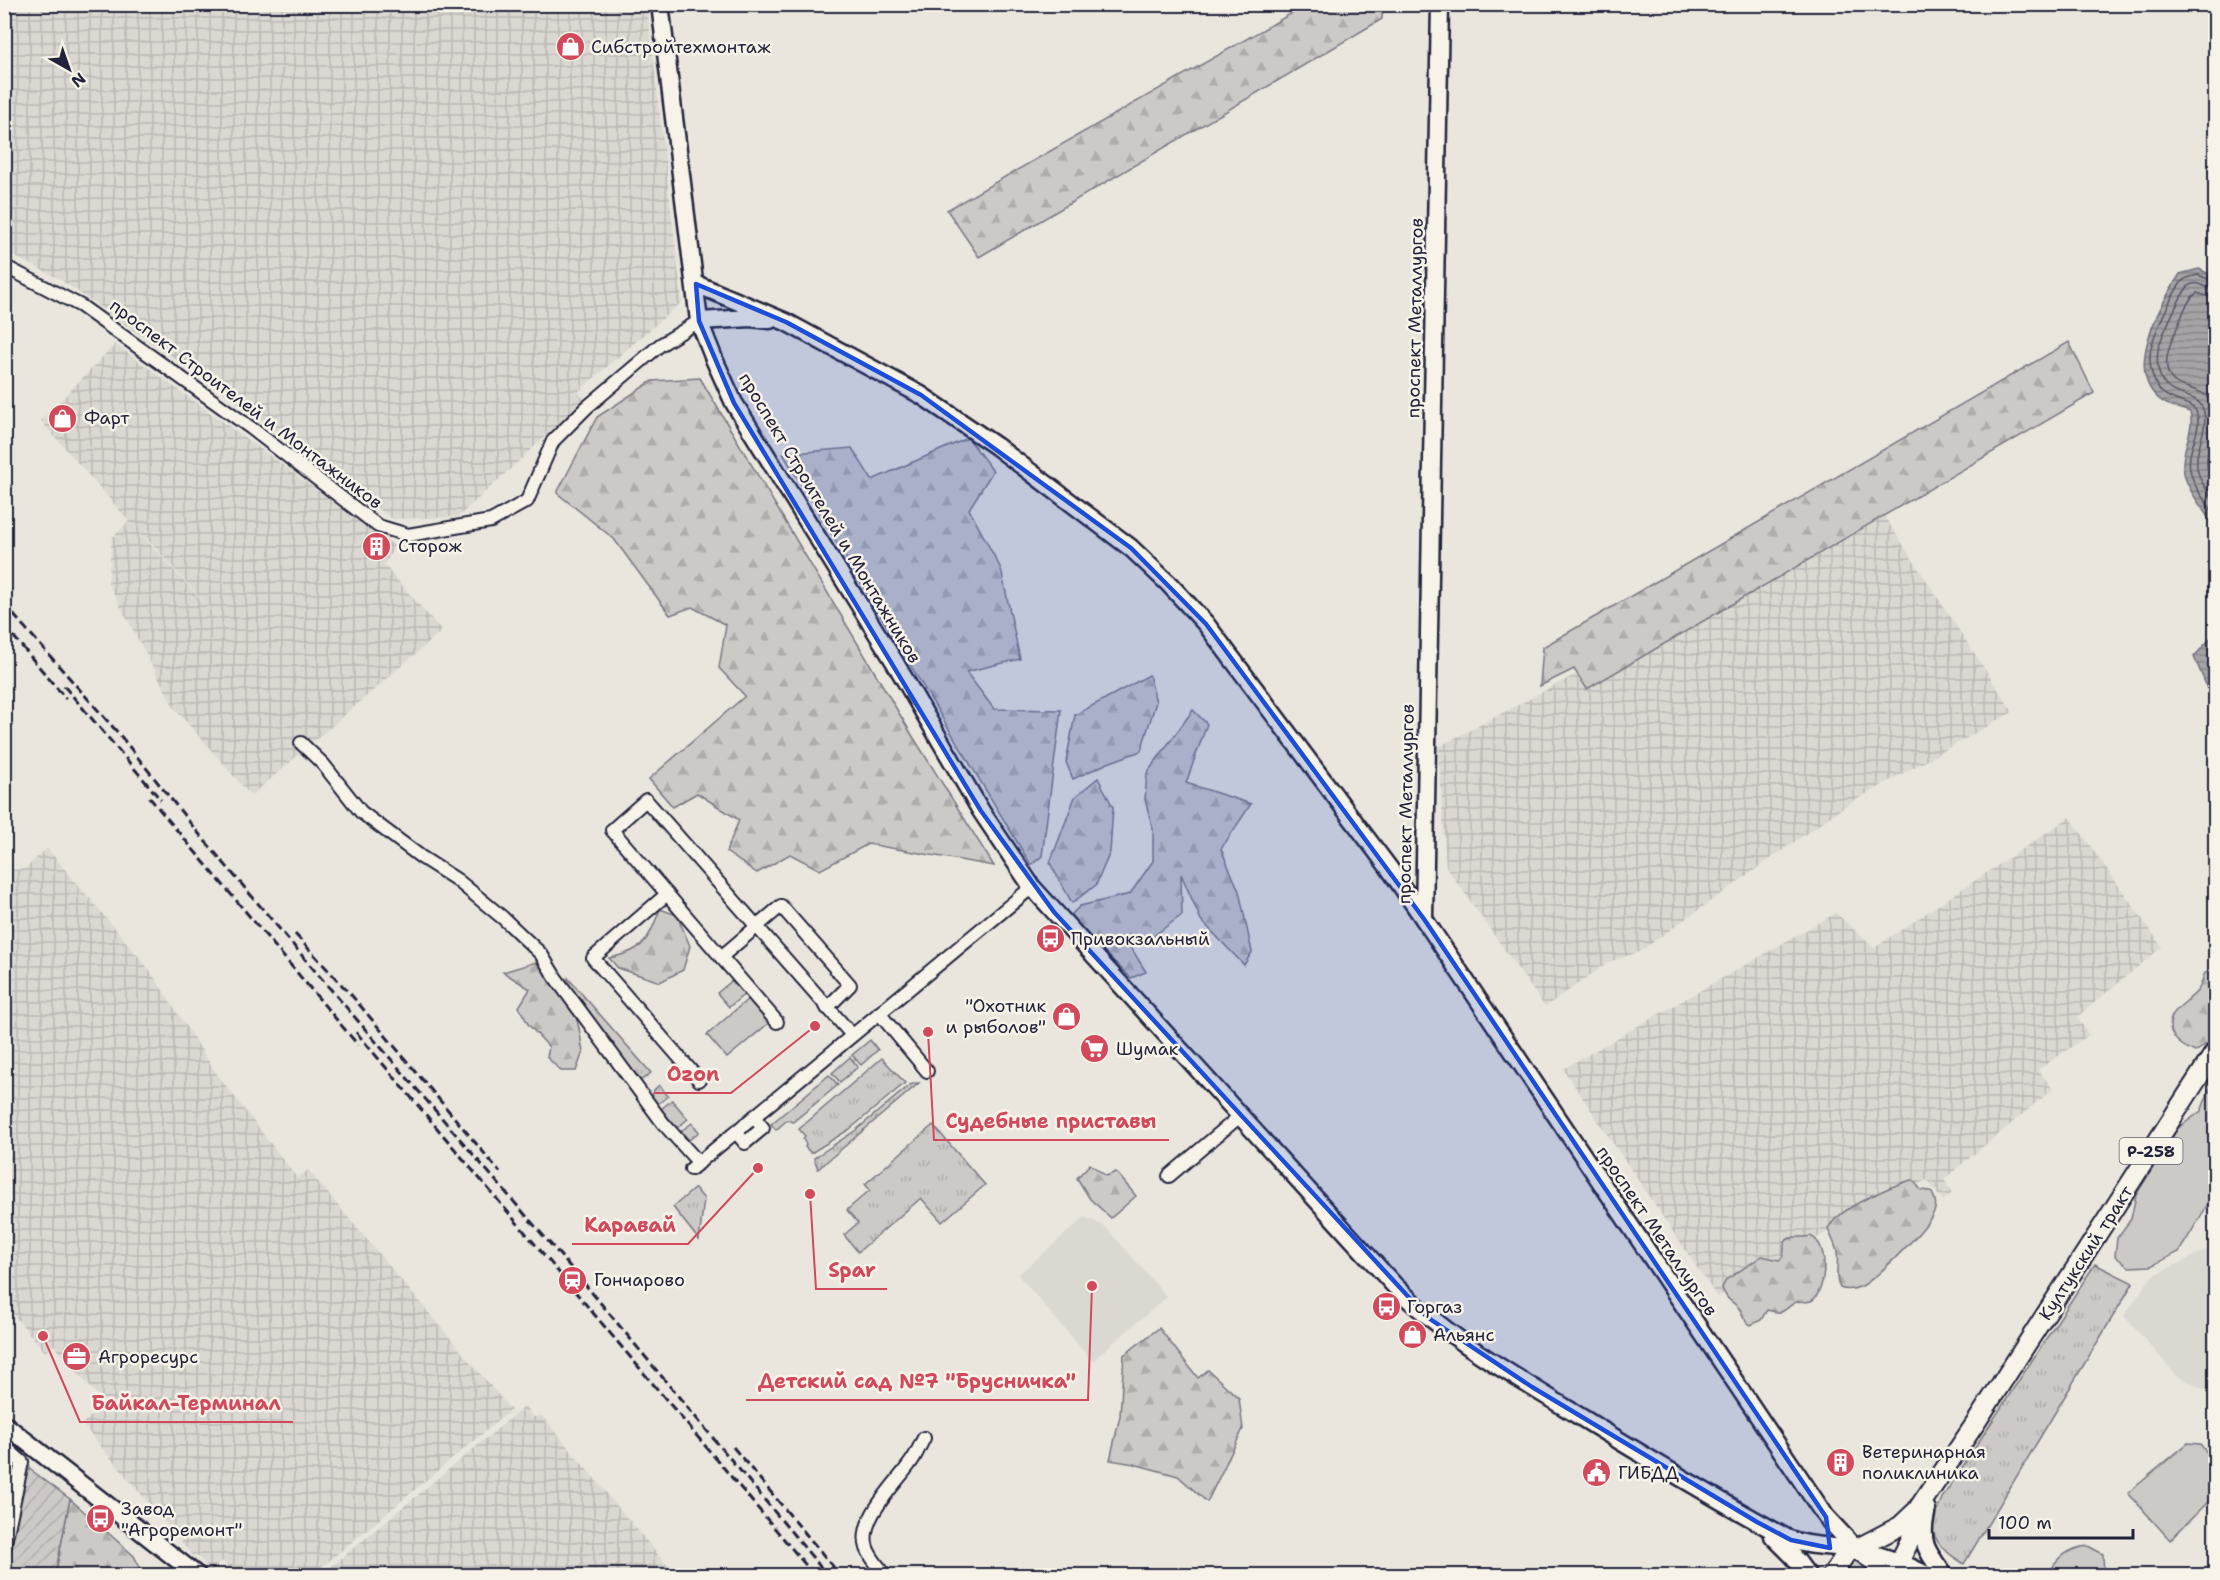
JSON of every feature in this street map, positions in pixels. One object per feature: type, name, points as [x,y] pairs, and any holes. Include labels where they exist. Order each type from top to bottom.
[{"type":"main road","name":"Култукский тракт","points":[[1975,1424],[2216,1050]]},
{"type":"main road","name":"Р-258","points":[[1896,1568],[1929,1504],[1975,1424]]},
{"type":"main road","name":"Р-258","points":[[1830,1575],[1843,1558],[1891,1532],[1911,1517],[1975,1424]]},
{"type":"main road","points":[[1856,1549],[1875,1562],[1880,1575]]},
{"type":"street","points":[[660,4],[699,321],[751,318],[786,322]]},
{"type":"street","name":"проспект Металлургов","points":[[1440,4],[1424,919],[1826,1517],[1856,1549]]},
{"type":"street","name":"проспект Строителей и Монтажников","points":[[4,266],[81,306],[251,428],[378,526],[408,535],[491,522],[527,501],[553,441],[660,345],[699,321],[734,403],[894,661],[981,811],[1032,887],[1395,1286],[1427,1317],[1452,1336],[1532,1387],[1757,1522],[1791,1540],[1830,1548],[1856,1549],[1896,1568],[1929,1575]]},
{"type":"street","points":[[696,284],[786,322],[921,395],[996,446],[1131,548],[1206,624],[1389,868],[1424,919]]},
{"type":"street","points":[[301,743],[323,764],[361,812],[421,857],[457,880],[525,937],[541,954],[555,977],[695,1166],[1032,887]]},
{"type":"street","points":[[777,1022],[612,830],[646,800],[852,1035]]},
{"type":"street","points":[[667,894],[593,958],[699,1080]]},
{"type":"street","points":[[721,957],[781,906],[850,985],[827,1008]]},
{"type":"street","points":[[879,1013],[927,1071]]},
{"type":"street","points":[[1169,1176],[1240,1116]]},
{"type":"street","points":[[4,1424],[198,1575]]},
{"type":"street","points":[[886,1575],[876,1564],[867,1547],[867,1526],[876,1508],[913,1459],[924,1438]]},
{"type":"street","points":[[4,1446],[22,1462],[4,1548]]},
{"type":"street","points":[[1929,1504],[1922,1536],[1945,1575]]},
{"type":"street","name":"проспект Металлургов","points":[[1826,1517],[1830,1548],[1830,1575]]},
{"type":"street","name":"проспект Строителей и Монтажников","points":[[1757,1522],[1788,1550],[1808,1575]]},
{"type":"highlighted area","points":[[696,284],[786,322],[921,395],[1131,548],[1206,624],[1424,919],[1826,1517],[1830,1548],[1791,1540],[1757,1522],[1532,1387],[1427,1317],[1054,912],[981,811],[734,403],[699,321]]},
{"type":"shaded area","points":[[4,5],[647,5],[682,302],[579,391],[584,401],[458,517],[392,519],[253,413],[58,278],[5,252]]},
{"type":"shaded area","points":[[115,344],[395,546],[384,565],[442,631],[251,796],[175,709],[108,583],[112,538],[129,521],[41,421]],"holes":[[[139,532],[149,541],[246,649]]]},
{"type":"shaded area","points":[[1882,513],[2013,712],[1845,806],[1639,952],[1609,962],[1545,1007],[1446,867],[1438,747]]},
{"type":"shaded area","points":[[2070,817],[2162,947],[2077,1017],[2089,1035],[2038,1070],[2053,1089],[1944,1179],[1952,1193],[1943,1201],[1927,1180],[1853,1217],[1717,1297],[1563,1069],[1836,913],[1874,948]]},
{"type":"shaded area","points":[[47,848],[149,969],[217,1074],[297,1178],[308,1170],[511,1410],[312,1575],[292,1575],[289,1572],[284,1575],[254,1575],[245,1566],[232,1572],[222,1561],[210,1571],[196,1554],[193,1556],[82,1424],[105,1404],[54,1345],[45,1352],[5,1305],[5,870],[25,869]]},
{"type":"shaded area","points":[[1085,1217],[1106,1227],[1167,1297],[1092,1361],[1018,1275]]},
{"type":"shaded area","points":[[2215,1246],[2215,1395],[2177,1376],[2124,1316],[2152,1276]]},
{"type":"shaded area","points":[[525,1406],[533,1417],[542,1416],[675,1575],[321,1575]]},
{"type":"green space","points":[[1306,5],[1383,5],[1382,19],[979,257],[947,210]]},
{"type":"green space","points":[[2069,342],[2094,393],[1587,689],[1574,669],[1540,686],[1543,647]]},
{"type":"green space","points":[[700,378],[912,735],[994,866],[868,844],[820,870],[790,854],[757,873],[726,852],[739,820],[697,793],[673,807],[649,779],[745,696],[719,668],[726,625],[692,607],[670,615],[614,539],[557,493],[597,417],[652,381]]},
{"type":"green space","points":[[968,438],[993,471],[969,509],[1001,569],[1020,659],[966,672],[994,709],[1061,710],[1042,856],[1031,865],[783,454],[852,448],[872,480]]},
{"type":"green space","points":[[1149,675],[1156,702],[1141,751],[1073,779],[1066,762],[1075,715]]},
{"type":"green space","points":[[1193,710],[1207,724],[1186,783],[1251,804],[1221,849],[1239,891],[1252,952],[1244,965],[1201,920],[1181,874],[1182,915],[1148,940],[1130,946],[1146,972],[1131,978],[1069,917],[1080,906],[1130,894],[1153,861],[1153,829],[1145,800],[1147,773]]},
{"type":"green space","points":[[1098,778],[1113,807],[1110,852],[1096,885],[1072,903],[1050,863],[1075,797]]},
{"type":"green space","points":[[660,909],[677,915],[690,946],[683,970],[660,982],[618,968],[609,958],[630,952],[643,943]]},
{"type":"green space","points":[[536,962],[573,1006],[583,1052],[576,1071],[561,1071],[547,1057],[549,1047],[528,1024],[519,1007],[530,989],[503,972]]},
{"type":"green space","points":[[2215,965],[2215,1032],[2209,1043],[2195,1052],[2177,1041],[2171,1031],[2171,1018],[2178,1008],[2194,995],[2205,973],[2211,971]]},
{"type":"green space","points":[[568,978],[651,1073],[639,1082],[568,983]]},
{"type":"green space","points":[[734,979],[746,993],[729,1007],[717,993]]},
{"type":"green space","points":[[749,998],[770,1022],[727,1058],[707,1035]]},
{"type":"green space","points":[[870,1040],[878,1050],[861,1065],[852,1055]]},
{"type":"green space","points":[[850,1057],[858,1067],[840,1082],[832,1073]]},
{"type":"green space","points":[[882,1058],[905,1083],[850,1129],[811,1153],[805,1147],[803,1139],[805,1136],[799,1129]]},
{"type":"green space","points":[[2215,1067],[2215,1193],[2179,1252],[2151,1266],[2129,1267],[2115,1256],[2117,1238],[2131,1219],[2136,1195],[2178,1128],[2201,1111],[2212,1084],[2211,1074]]},
{"type":"green space","points":[[829,1075],[838,1085],[793,1122],[787,1120],[776,1130],[771,1124]]},
{"type":"green space","points":[[919,1083],[818,1169],[814,1158],[856,1130],[910,1085]]},
{"type":"green space","points":[[659,1085],[668,1096],[658,1104],[652,1097]]},
{"type":"green space","points":[[672,1100],[688,1119],[677,1128],[661,1109]]},
{"type":"green space","points":[[692,1123],[699,1132],[689,1140],[681,1131]]},
{"type":"green space","points":[[933,1125],[985,1185],[942,1222],[921,1198],[858,1252],[844,1235],[858,1223],[847,1210],[870,1190],[865,1184]]},
{"type":"green space","points":[[1090,1164],[1106,1176],[1116,1172],[1136,1196],[1111,1218],[1090,1199],[1077,1178]]},
{"type":"green space","points":[[1911,1180],[1921,1190],[1931,1191],[1936,1204],[1931,1217],[1903,1250],[1870,1281],[1854,1289],[1840,1288],[1837,1280],[1836,1250],[1828,1229],[1842,1213],[1853,1206]]},
{"type":"green space","points":[[695,1188],[704,1199],[699,1240],[673,1207]]},
{"type":"green space","points":[[1810,1236],[1821,1247],[1824,1266],[1821,1285],[1814,1299],[1810,1302],[1796,1302],[1781,1312],[1767,1310],[1761,1320],[1751,1325],[1748,1323],[1738,1307],[1724,1293],[1722,1288],[1726,1280],[1762,1256],[1779,1260],[1783,1256],[1787,1239]]},
{"type":"green space","points":[[2095,1264],[2133,1283],[1964,1564],[1943,1548],[1936,1539],[1931,1526],[1942,1498]]},
{"type":"green space","points":[[1159,1328],[1198,1378],[1208,1370],[1239,1398],[1243,1429],[1207,1502],[1178,1476],[1110,1460],[1120,1416],[1124,1355]]},
{"type":"green space","points":[[2188,1443],[2200,1444],[2215,1462],[2215,1495],[2170,1540],[2128,1493]]},
{"type":"green space","points":[[4,1450],[70,1499],[55,1575],[5,1575]]},
{"type":"green space","points":[[70,1499],[134,1556],[144,1575],[55,1576]]},
{"type":"green space","points":[[2088,1546],[2103,1554],[2104,1575],[2048,1575],[2064,1555]]},
{"type":"green space","points":[[1857,1559],[1866,1564],[1872,1576],[1837,1576],[1849,1562]]},
{"type":"water","points":[[2199,269],[2215,277],[2215,529],[2187,484],[2183,467],[2184,452],[2191,426],[2190,412],[2163,402],[2151,389],[2145,374],[2148,339],[2163,303],[2180,274]]},
{"type":"water","points":[[2215,633],[2215,696],[2207,687],[2194,657]]},
{"type":"railway","points":[[4,604],[119,734],[195,829],[578,1276],[828,1576]]},
{"type":"railway","points":[[4,625],[66,699]]},
{"type":"railway","points":[[64,686],[161,800]]},
{"type":"railway","points":[[149,797],[358,1045]]},
{"type":"railway","points":[[295,934],[353,997],[500,1172]]},
{"type":"railway","points":[[356,1032],[815,1576]]},
{"type":"railway","points":[[733,1447],[841,1576]]},
{"type":"place","name":"Сибстройтехмонтаж","points":[[570,47]]},
{"type":"place","name":"Фарт","points":[[63,418]]},
{"type":"place","name":"Сторож","points":[[377,546]]},
{"type":"place","name":"Привокзальный","points":[[1050,939]]},
{"type":"place","name":"\"Охотник и рыболов\"","points":[[1067,1016]]},
{"type":"place","name":"Ozon","points":[[815,1026]]},
{"type":"place","name":"Судебные приставы","points":[[928,1032]]},
{"type":"place","name":"Шумак","points":[[1095,1049]]},
{"type":"place","name":"Каравай","points":[[758,1168]]},
{"type":"place","name":"Spar","points":[[810,1194]]},
{"type":"place","name":"Гончарово","points":[[573,1280]]},
{"type":"place","name":"Детский сад №7 \"Брусничка\"","points":[[1092,1286]]},
{"type":"place","name":"Горгаз","points":[[1386,1307]]},
{"type":"place","name":"Альянс","points":[[1412,1335]]},
{"type":"place","name":"Байкал-Терминал","points":[[43,1336]]},
{"type":"place","name":"Агроресурс","points":[[77,1357]]},
{"type":"place","name":"Ветеринарная поликлиника","points":[[1841,1462]]},
{"type":"place","name":"ГИБДД","points":[[1597,1473]]},
{"type":"place","name":"Завод \"Агроремонт\"","points":[[100,1519]]}]
